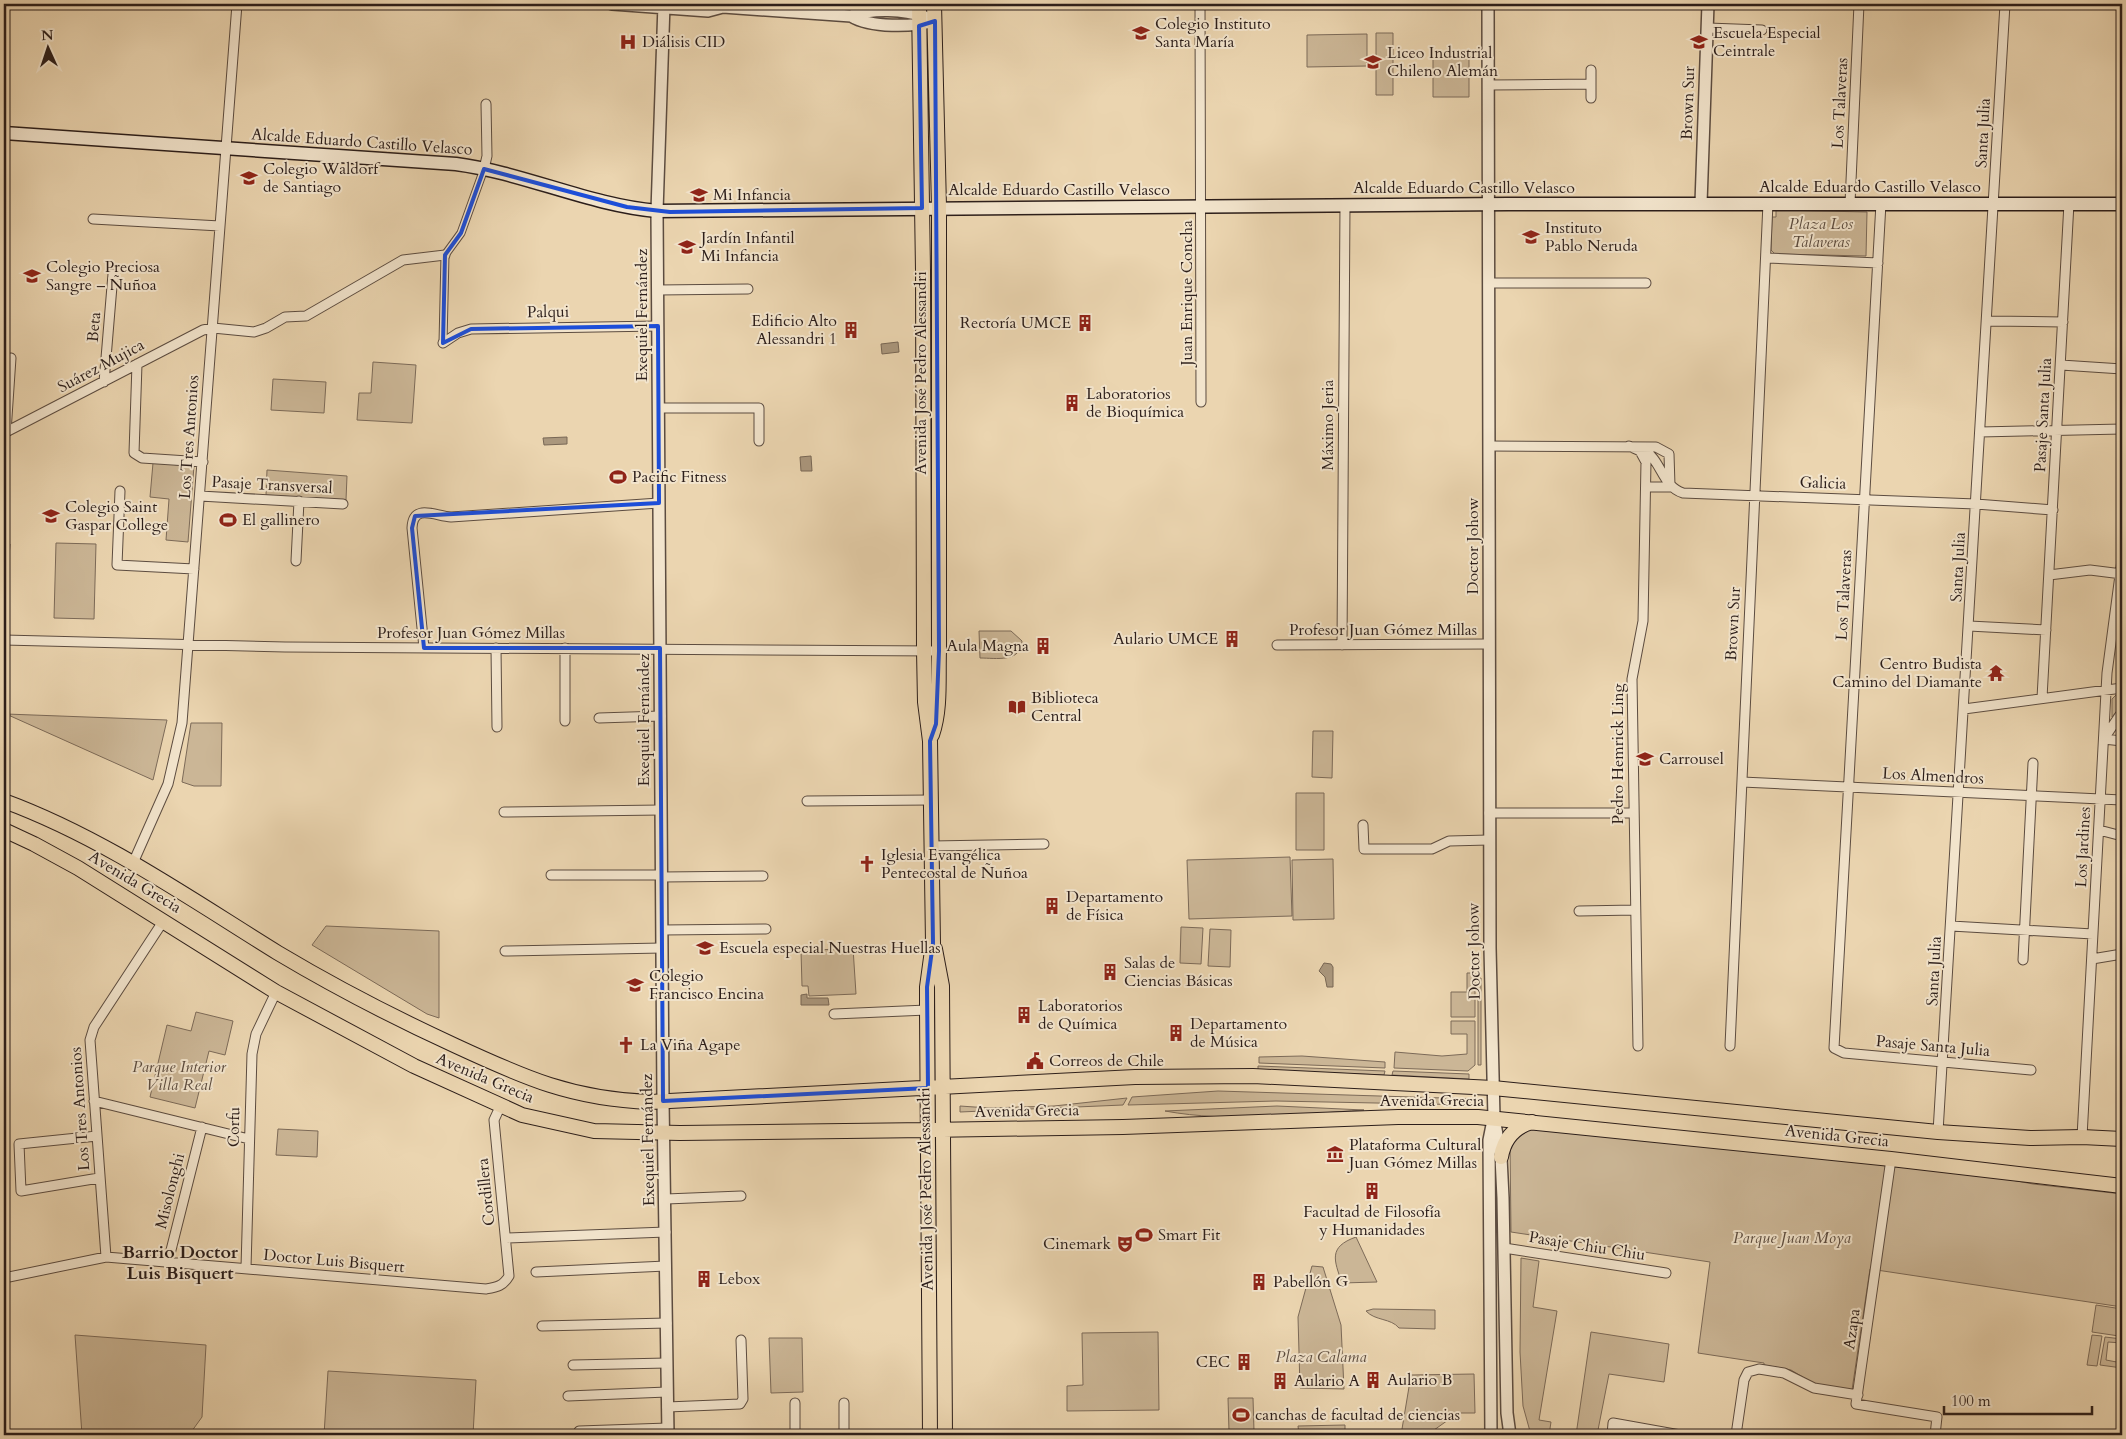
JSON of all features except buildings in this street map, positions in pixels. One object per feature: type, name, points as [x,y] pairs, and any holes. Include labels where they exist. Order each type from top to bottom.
[{"type":"main road","name":"Avenida José Pedro Alessandri","points":[[930,741],[936,724],[939,650],[939,207],[934,4]]},
{"type":"main road","name":"Avenida José Pedro Alessandri","points":[[919,15],[924,651],[925,702],[930,741],[933,943],[927,1010],[930,1435]]},
{"type":"main road","name":"Alcalde Eduardo Castillo Velasco","points":[[4,133],[446,163],[484,169],[627,207],[658,211],[939,207],[1488,204],[2122,204]]},
{"type":"main road","name":"Avenida Grecia","points":[[4,801],[57,823],[133,863],[295,963],[424,1031],[512,1072],[557,1089],[590,1096],[625,1101],[663,1101],[1205,1075],[1493,1088],[1938,1132],[2030,1138],[2082,1136],[2122,1139]]},
{"type":"main road","name":"Avenida Grecia","points":[[4,830],[50,852],[164,920],[276,992],[414,1066],[500,1106],[549,1122],[594,1130],[665,1132],[943,1130],[1123,1127],[1398,1117],[1494,1118],[1891,1160],[2052,1180],[2122,1186]]},
{"type":"main road","name":"Avenida José Pedro Alessandri","points":[[933,943],[942,986],[945,1435]]},
{"type":"main road","points":[[1501,1157],[1503,1148],[1511,1134],[1519,1127],[1533,1122]]},
{"type":"street","name":"Los Tres Antonios","points":[[133,863],[158,811],[172,769],[182,723],[237,4]]},
{"type":"street","points":[[612,4],[664,6],[708,11],[720,5],[796,8],[851,16],[868,22],[919,15],[935,21]]},
{"type":"street","name":"Juan Enrique Concha","points":[[1200,4],[1201,402]]},
{"type":"street","name":"Doctor Johow","points":[[1488,4],[1489,840],[1494,1118]]},
{"type":"street","name":"Brown Sur","points":[[1701,203],[1708,4]]},
{"type":"street","name":"Los Talaveras","points":[[1850,203],[1859,4]]},
{"type":"street","name":"Santa Julia","points":[[1938,1132],[1944,1063],[2005,4]]},
{"type":"street","name":"Exequiel Fernández","points":[[664,6],[658,211],[658,326],[663,1101],[665,1132],[668,1432]]},
{"type":"street","points":[[1708,28],[1762,30]]},
{"type":"street","points":[[1591,70],[1591,98]]},
{"type":"street","points":[[1488,85],[1591,84]]},
{"type":"street","points":[[443,343],[445,255],[461,233],[484,169],[487,156],[486,104]]},
{"type":"street","name":"Brown Sur","points":[[1730,1046],[1768,203]]},
{"type":"street","name":"Los Talaveras","points":[[1834,1048],[1881,203]]},
{"type":"street","name":"Pasaje Santa Julia","points":[[2042,698],[2069,203]]},
{"type":"street","name":"Máximo Jeria","points":[[1342,645],[1345,205]]},
{"type":"street","points":[[93,218],[220,226]]},
{"type":"street","points":[[213,328],[254,332],[285,318],[306,316],[403,260],[445,255]]},
{"type":"street","points":[[1767,258],[1878,263]]},
{"type":"street","name":"Beta","points":[[104,382],[113,274]]},
{"type":"street","points":[[1489,284],[1646,283]]},
{"type":"street","points":[[658,290],[748,290]]},
{"type":"street","points":[[1987,321],[2063,322]]},
{"type":"street","name":"Palqui","points":[[443,343],[458,333],[471,328],[658,326]]},
{"type":"street","name":"Suárez Mujica","points":[[5,433],[196,333],[213,328]]},
{"type":"street","points":[[5,433],[10,358]]},
{"type":"street","points":[[137,364],[134,453],[142,458],[203,462]]},
{"type":"street","points":[[2060,365],[2122,369]]},
{"type":"street","points":[[659,408],[759,408],[759,441]]},
{"type":"street","points":[[1980,432],[2122,429]]},
{"type":"street","points":[[1489,446],[1656,446],[1666,450],[1670,458],[1670,487]]},
{"type":"street","points":[[1629,446],[1650,454],[1670,487]]},
{"type":"street","name":"Pedro Hemrick Ling","points":[[1629,446],[1640,451],[1646,462],[1643,620],[1632,679],[1638,1046]]},
{"type":"street","name":"Galicia","points":[[1646,486],[1670,487],[1690,494],[1976,504]]},
{"type":"street","points":[[120,491],[117,565],[194,569]]},
{"type":"street","name":"Pasaje Transversal","points":[[200,496],[343,504]]},
{"type":"street","points":[[296,560],[299,501]]},
{"type":"street","points":[[424,648],[412,528],[412,520],[415,516],[424,512],[451,517],[659,503]]},
{"type":"street","points":[[1976,504],[2053,510]]},
{"type":"street","name":"Los Jardines","points":[[2082,1136],[2107,690],[2118,620],[2122,560]]},
{"type":"street","points":[[2049,575],[2090,570],[2121,574]]},
{"type":"street","points":[[1969,626],[2046,630]]},
{"type":"street","name":"Profesor Juan Gómez Millas","points":[[4,640],[424,648],[939,650]]},
{"type":"street","name":"Profesor Juan Gómez Millas","points":[[1277,646],[1489,644]]},
{"type":"street","points":[[496,648],[497,727]]},
{"type":"street","points":[[565,648],[565,721]]},
{"type":"street","points":[[1964,709],[2122,688]]},
{"type":"street","points":[[2122,712],[2104,739],[2122,741]]},
{"type":"street","points":[[599,718],[661,716]]},
{"type":"street","points":[[2023,960],[2033,762]]},
{"type":"street","name":"Los Almendros","points":[[1742,782],[2122,800]]},
{"type":"street","points":[[807,801],[931,800]]},
{"type":"street","points":[[504,812],[661,810]]},
{"type":"street","points":[[1489,812],[1634,813]]},
{"type":"street","points":[[1363,825],[1364,849],[1432,849],[1449,841],[1489,840]]},
{"type":"street","points":[[2099,830],[2122,836]]},
{"type":"street","points":[[932,846],[1044,844]]},
{"type":"street","points":[[551,875],[763,876]]},
{"type":"street","points":[[1579,911],[1635,910]]},
{"type":"street","name":"Los Tres Antonios","points":[[106,1258],[90,1040],[94,1026],[164,920]]},
{"type":"street","points":[[1951,926],[2093,934]]},
{"type":"street","points":[[662,930],[766,929]]},
{"type":"street","points":[[506,951],[662,948]]},
{"type":"street","points":[[2092,959],[2122,954]]},
{"type":"street","name":"Corfu","points":[[246,1268],[252,1054],[256,1034],[276,992]]},
{"type":"street","points":[[834,1014],[927,1010]]},
{"type":"street","name":"Pasaje Santa Julia","points":[[1834,1048],[1844,1053],[2031,1070]]},
{"type":"street","points":[[94,1101],[249,1138]]},
{"type":"street","name":"Cordillera","points":[[500,1106],[494,1120],[509,1276]]},
{"type":"street","points":[[1494,1118],[1501,1157],[1507,1413],[1510,1435]]},
{"type":"street","points":[[1491,1435],[1489,1140],[1494,1118]]},
{"type":"street","name":"Misolonghi","points":[[168,1262],[202,1127]]},
{"type":"street","points":[[97,1136],[18,1144],[21,1191],[100,1178]]},
{"type":"street","name":"Azapa","points":[[1858,1395],[1891,1160]]},
{"type":"street","points":[[666,1199],[741,1196]]},
{"type":"street","points":[[506,1238],[666,1232]]},
{"type":"street","points":[[1489,1247],[1504,1248]]},
{"type":"street","name":"Pasaje Chiu Chiu","points":[[1504,1248],[1666,1273]]},
{"type":"street","name":"Doctor Luis Bisquert","points":[[4,1278],[106,1258],[486,1289],[505,1283],[509,1276]]},
{"type":"street","points":[[536,1272],[666,1266]]},
{"type":"street","points":[[542,1326],[667,1323]]},
{"type":"street","points":[[667,1407],[740,1404],[743,1399],[742,1340]]},
{"type":"street","points":[[573,1365],[667,1363]]},
{"type":"street","points":[[1736,1435],[1744,1380],[1748,1372],[1753,1370],[1784,1373],[1807,1386],[1858,1395],[1856,1404],[1936,1417],[1935,1435]]},
{"type":"street","points":[[568,1396],[667,1392]]},
{"type":"street","points":[[795,1403],[795,1435]]},
{"type":"street","points":[[844,1403],[844,1435]]},
{"type":"street","points":[[1612,1435],[1613,1423],[1680,1435]]},
{"type":"street","points":[[579,1431],[668,1432]]},
{"type":"highlighted area","points":[[935,21],[939,651],[936,724],[930,741],[933,943],[927,987],[928,1088],[663,1101],[660,648],[424,648],[412,528],[415,516],[659,503],[658,326],[471,329],[443,343],[445,255],[461,233],[484,169],[627,207],[670,212],[922,208],[919,26]]},
{"type":"green space","points":[[1376,33],[1393,33],[1393,95],[1376,95]]},
{"type":"green space","points":[[1367,34],[1367,66],[1307,67],[1307,35]]},
{"type":"green space","points":[[1433,52],[1469,52],[1469,97],[1433,97]]},
{"type":"green space","name":"Plaza Los Talaveras","points":[[1776,210],[1867,212],[1866,256],[1775,254],[1771,250],[1772,217],[1776,217]]},
{"type":"green space","points":[[373,362],[416,365],[412,423],[357,420],[359,393],[371,393]]},
{"type":"green space","points":[[273,379],[326,382],[324,413],[271,410]]},
{"type":"green space","points":[[153,463],[194,466],[188,542],[166,540],[169,499],[150,497]]},
{"type":"green space","points":[[267,470],[347,476],[346,500],[266,495]]},
{"type":"green space","points":[[4,543],[10,544],[7,584],[4,584]]},
{"type":"green space","points":[[56,543],[96,544],[94,619],[54,618]]},
{"type":"green space","points":[[979,631],[1011,631],[1022,641],[1021,648],[1017,653],[1007,658],[980,658]]},
{"type":"green space","points":[[2117,694],[2122,694],[2122,705],[2112,717],[2112,699]]},
{"type":"green space","points":[[6,714],[167,720],[153,780]]},
{"type":"green space","points":[[191,723],[222,723],[221,786],[194,786],[182,782]]},
{"type":"green space","points":[[1313,731],[1333,731],[1332,778],[1312,777]]},
{"type":"green space","points":[[1296,793],[1324,793],[1324,850],[1296,850]]},
{"type":"green space","points":[[1290,857],[1292,916],[1189,919],[1187,860]]},
{"type":"green space","points":[[1333,859],[1334,919],[1293,920],[1292,860]]},
{"type":"green space","points":[[326,926],[439,931],[439,1018],[427,1014],[312,945]]},
{"type":"green space","points":[[1181,927],[1203,928],[1201,964],[1180,963]]},
{"type":"green space","points":[[1210,929],[1231,930],[1230,967],[1208,966]]},
{"type":"green space","points":[[853,948],[856,994],[809,996],[808,986],[802,986],[801,951]]},
{"type":"green space","points":[[1467,973],[1475,973],[1475,1017],[1451,1017],[1451,992],[1467,992]]},
{"type":"green space","points":[[1478,978],[1481,978],[1481,1065],[1478,1065]]},
{"type":"green space","name":"Parque Interior Villa Real","points":[[196,1012],[233,1021],[225,1055],[209,1051],[195,1108],[150,1097],[167,1025],[191,1031]]},
{"type":"green space","points":[[1451,1021],[1475,1021],[1475,1065],[1468,1071],[1394,1068],[1395,1052],[1442,1056],[1467,1054],[1467,1034],[1451,1034]]},
{"type":"green space","points":[[1302,1056],[1385,1062],[1385,1068],[1259,1063],[1259,1057]]},
{"type":"green space","points":[[1258,1066],[1385,1071],[1384,1075],[1258,1070]]},
{"type":"green space","points":[[1393,1071],[1469,1074],[1469,1079],[1392,1075]]},
{"type":"green space","points":[[1218,1091],[1476,1099],[1476,1105],[1276,1101],[1128,1105],[1132,1097]]},
{"type":"green space","points":[[1127,1098],[1123,1105],[960,1112],[960,1106],[989,1108],[1054,1106]]},
{"type":"green space","points":[[1277,1106],[1364,1110],[1239,1117],[1190,1115],[1165,1111]]},
{"type":"green space","name":"Parque Juan Moya","points":[[1526,1128],[1969,1172],[2033,1184],[2122,1194],[2122,1307],[1870,1269],[1852,1390],[1816,1385],[1791,1370],[1764,1365],[1764,1363],[1698,1353],[1710,1262],[1511,1232],[1510,1144]]},
{"type":"green space","points":[[278,1129],[318,1131],[317,1157],[276,1155]]},
{"type":"green space","points":[[1356,1237],[1377,1282],[1342,1283],[1337,1268],[1337,1250],[1341,1245]]},
{"type":"green space","points":[[1521,1258],[1539,1261],[1533,1307],[1557,1311],[1539,1420],[1551,1422],[1549,1435],[1531,1435],[1523,1406],[1520,1352]]},
{"type":"green space","name":"Plaza Calama","points":[[1312,1266],[1323,1267],[1341,1325],[1344,1389],[1300,1388],[1298,1317]]},
{"type":"green space","points":[[2096,1305],[2122,1309],[2122,1319],[2118,1322],[2122,1325],[2122,1333],[2119,1336],[2092,1332]]},
{"type":"green space","points":[[1373,1309],[1435,1310],[1435,1329],[1399,1328],[1366,1311]]},
{"type":"green space","points":[[1158,1332],[1159,1410],[1067,1411],[1067,1386],[1083,1385],[1082,1333]]},
{"type":"green space","points":[[1591,1332],[1669,1344],[1664,1382],[1609,1374],[1597,1435],[1576,1435]]},
{"type":"green space","points":[[75,1335],[206,1345],[202,1417],[189,1435],[82,1435]]},
{"type":"green space","points":[[2092,1335],[2102,1336],[2097,1366],[2087,1365]]},
{"type":"green space","points":[[2105,1337],[2122,1339],[2122,1343],[2108,1342],[2106,1360],[2122,1363],[2122,1368],[2100,1365]]},
{"type":"green space","points":[[769,1338],[802,1338],[803,1392],[771,1393]]},
{"type":"green space","points":[[328,1371],[476,1380],[473,1435],[324,1435]]},
{"type":"green space","points":[[1474,1374],[1475,1413],[1458,1413],[1427,1435],[1401,1435],[1411,1375]]},
{"type":"green space","name":"canchas de facultad de ciencias","points":[[1228,1398],[1253,1398],[1254,1431],[1229,1431]]},
{"type":"green space","points":[[1345,1425],[1345,1435],[1299,1435],[1298,1426]]},
{"type":"shaded area","points":[[898,342],[899,352],[882,354],[881,344]]},
{"type":"shaded area","points":[[567,437],[567,444],[544,445],[543,438]]},
{"type":"shaded area","points":[[811,456],[812,471],[801,471],[800,457]]},
{"type":"shaded area","points":[[1324,963],[1331,964],[1333,967],[1333,987],[1327,987],[1325,977],[1319,971]]},
{"type":"shaded area","points":[[807,994],[807,998],[828,998],[829,1005],[801,1005],[801,995]]},
{"type":"place","name":"Colegio Instituto Santa María","points":[[1141,33]]},
{"type":"place","name":"Diálisis CID","points":[[628,42]]},
{"type":"place","name":"Escuela Especial Ceintrale","points":[[1699,42]]},
{"type":"place","name":"Liceo Industrial Chileno Alemán","points":[[1373,62]]},
{"type":"place","name":"Colegio Waldorf de Santiago","points":[[249,178]]},
{"type":"place","name":"Mi Infancia","points":[[699,195]]},
{"type":"place","name":"Instituto Pablo Neruda","points":[[1531,237]]},
{"type":"place","name":"Jardín Infantil Mi Infancia","points":[[687,247]]},
{"type":"place","name":"Colegio Preciosa Sangre – Ñuñoa","points":[[32,276]]},
{"type":"place","name":"Rectoría UMCE","points":[[1085,323]]},
{"type":"place","name":"Edificio Alto Alessandri 1","points":[[851,330]]},
{"type":"place","name":"Laboratorios de Bioquímica","points":[[1072,403]]},
{"type":"place","name":"Pacific Fitness","points":[[618,477]]},
{"type":"place","name":"Colegio Saint Gaspar College","points":[[51,516]]},
{"type":"place","name":"El gallinero","points":[[228,520]]},
{"type":"place","name":"Aulario UMCE","points":[[1232,639]]},
{"type":"place","name":"Aula Magna","points":[[1043,646]]},
{"type":"place","name":"Centro Budista Camino del Diamante","points":[[1996,673]]},
{"type":"place","name":"Biblioteca Central","points":[[1017,707]]},
{"type":"place","name":"Carrousel","points":[[1645,759]]},
{"type":"place","name":"Iglesia Evangélica Pentecostal de Ñuñoa","points":[[867,864]]},
{"type":"place","name":"Departamento de Física","points":[[1052,906]]},
{"type":"place","name":"Escuela especial Nuestras Huellas","points":[[705,948]]},
{"type":"place","name":"Salas de Ciencias Básicas","points":[[1110,972]]},
{"type":"place","name":"Colegio Francisco Encina","points":[[635,985]]},
{"type":"place","name":"Laboratorios de Química","points":[[1024,1015]]},
{"type":"place","name":"Departamento de Música","points":[[1176,1033]]},
{"type":"place","name":"La Viña Agape","points":[[626,1045]]},
{"type":"place","name":"Correos de Chile","points":[[1035,1061]]},
{"type":"place","name":"Plataforma Cultural Juan Gómez Millas","points":[[1335,1154]]},
{"type":"place","name":"Facultad de Filosofía y Humanidades","points":[[1372,1191]]},
{"type":"place","name":"Smart Fit","points":[[1144,1235]]},
{"type":"place","name":"Cinemark","points":[[1125,1244]]},
{"type":"place","name":"Lebox","points":[[704,1279]]},
{"type":"place","name":"Pabellón G","points":[[1259,1282]]},
{"type":"place","name":"CEC","points":[[1244,1362]]},
{"type":"place","name":"Aulario B","points":[[1373,1380]]},
{"type":"place","name":"Aulario A","points":[[1280,1381]]},
{"type":"place","name":"canchas de facultad de ciencias","points":[[1241,1415]]},
{"type":"district","name":"Barrio Doctor Luis Bisquert","points":[[180,1262]]}]
